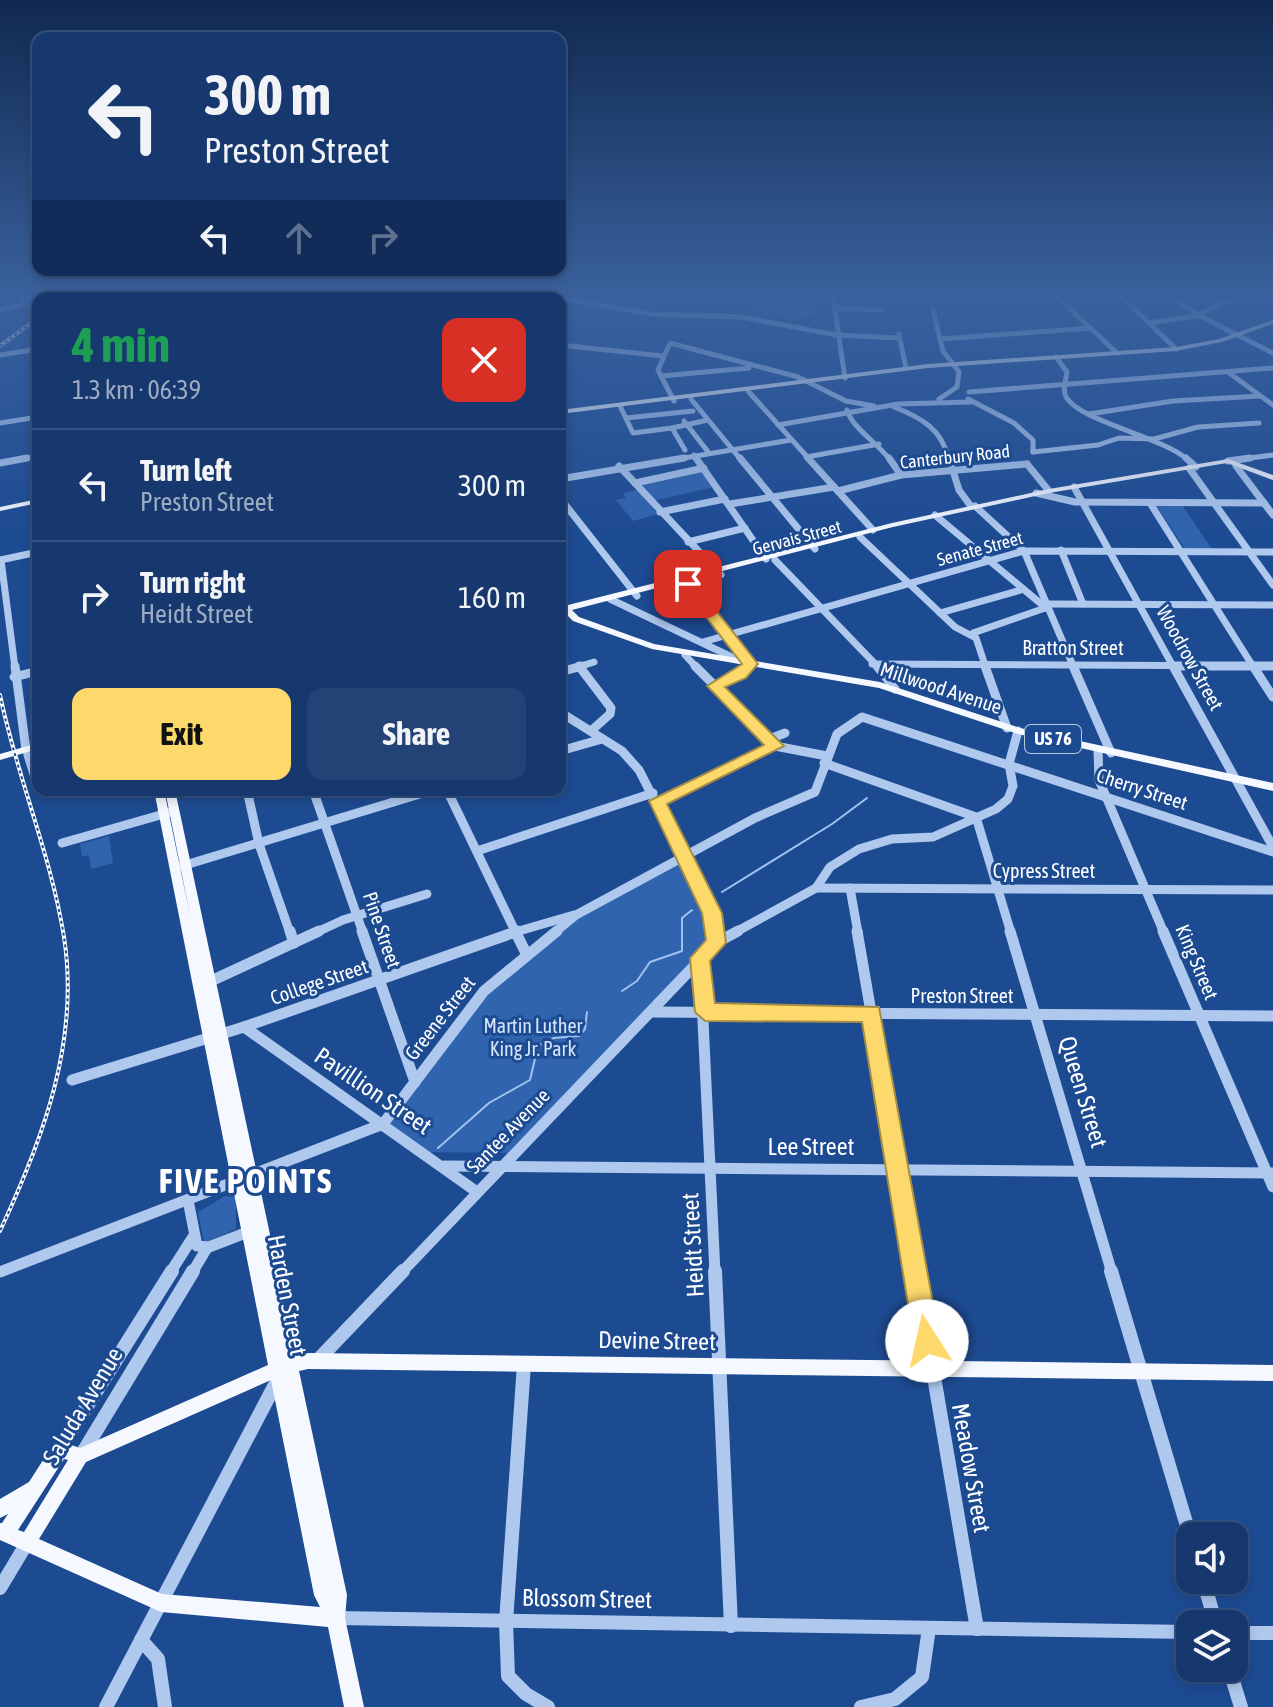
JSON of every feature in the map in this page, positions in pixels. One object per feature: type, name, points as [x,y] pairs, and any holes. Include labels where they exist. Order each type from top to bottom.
[{"type":"main road","points":[[566,411],[691,399],[853,377]]},
{"type":"main road","points":[[1232,463],[1273,478]]},
{"type":"main road","name":"Gervais Street","points":[[636,595],[973,505],[1192,467],[1232,463]]},
{"type":"main road","points":[[0,509],[32,502]]},
{"type":"main road","name":"Gervais Street","points":[[813,548],[903,523]]},
{"type":"main road","name":"Gervais Street","points":[[566,609],[688,584],[719,573]]},
{"type":"main road","name":"Millwood Avenue","points":[[566,612],[628,638],[685,655],[895,689],[1013,730],[1273,787]]},
{"type":"main road","points":[[0,760],[32,751]]},
{"type":"main road","name":"Harden Street","points":[[162,796],[169,813],[246,1177],[323,1595],[336,1618],[354,1707]]},
{"type":"main road","name":"Harden Street","points":[[169,813],[170,796]]},
{"type":"main road","name":"Harden Street","points":[[180,866],[211,981],[216,1034]]},
{"type":"main road","name":"Harden Street","points":[[246,1177],[248,1232],[281,1371]]},
{"type":"main road","name":"Devine Street","points":[[80,1456],[281,1371],[316,1362],[1273,1373]]},
{"type":"main road","points":[[60,1449],[80,1456]]},
{"type":"main road","name":"Saluda Avenue","points":[[2,1535],[60,1449]]},
{"type":"main road","name":"Saluda Avenue","points":[[27,1543],[80,1456]]},
{"type":"main road","points":[[0,1509],[39,1481]]},
{"type":"main road","name":"Blossom Street","points":[[2,1535],[27,1543],[161,1603],[336,1618]]},
{"type":"street","points":[[661,377],[674,401]]},
{"type":"street","points":[[788,377],[846,401],[874,406],[936,400],[971,402],[1014,423],[1033,440],[1063,448]]},
{"type":"street","points":[[957,387],[958,377]]},
{"type":"street","points":[[1067,377],[1064,392],[1068,400],[1089,414],[1176,449],[1192,467],[1273,585]]},
{"type":"street","points":[[957,387],[969,392],[1153,377]]},
{"type":"street","points":[[1234,377],[1273,405]]},
{"type":"street","points":[[936,400],[957,387]]},
{"type":"street","points":[[748,391],[873,530]]},
{"type":"street","points":[[969,392],[971,402]]},
{"type":"street","points":[[1089,414],[1173,401],[1260,396]]},
{"type":"street","points":[[691,399],[813,548]]},
{"type":"street","points":[[845,413],[846,401]]},
{"type":"street","points":[[620,406],[633,433],[708,420]]},
{"type":"street","points":[[778,425],[874,406]]},
{"type":"street","points":[[891,406],[911,413],[940,434],[954,468],[956,488],[1024,551],[1111,753]]},
{"type":"street","points":[[626,418],[693,411]]},
{"type":"street","points":[[678,413],[709,453]]},
{"type":"street","points":[[845,413],[879,444],[901,475]]},
{"type":"street","points":[[658,415],[672,428],[685,450]]},
{"type":"street","points":[[0,423],[32,418]]},
{"type":"street","name":"Canterbury Road","points":[[660,512],[836,489],[954,468],[1027,464],[1033,452],[1098,445],[1119,438],[1154,439],[1198,427],[1259,423]]},
{"type":"street","points":[[566,478],[619,466],[791,440]]},
{"type":"street","points":[[1033,440],[1033,452]]},
{"type":"street","points":[[806,457],[879,444]]},
{"type":"street","points":[[694,455],[771,560],[890,679],[895,689]]},
{"type":"street","name":"Gervais Street","points":[[1232,463],[1273,455]]},
{"type":"street","points":[[0,463],[32,457]]},
{"type":"street","points":[[1232,463],[1273,515]]},
{"type":"street","points":[[1027,464],[1049,491]]},
{"type":"street","points":[[888,479],[891,465]]},
{"type":"street","points":[[619,466],[719,573]]},
{"type":"street","points":[[635,483],[704,468]]},
{"type":"street","name":"Woodrow Street","points":[[1074,487],[1273,849]]},
{"type":"street","points":[[1036,493],[1083,502],[1264,503]]},
{"type":"street","points":[[1150,503],[1273,697]]},
{"type":"street","points":[[566,506],[636,595]]},
{"type":"street","points":[[935,515],[1021,590],[1047,606]]},
{"type":"street","points":[[688,542],[745,528]]},
{"type":"street","points":[[816,888],[824,873],[859,849],[892,839],[933,837],[996,809],[1008,799],[1013,786],[1009,764],[1013,730],[973,633],[955,627],[860,537]]},
{"type":"street","points":[[1061,550],[1083,604]]},
{"type":"street","name":"Senate Street","points":[[703,642],[1024,551],[1273,552]]},
{"type":"street","points":[[32,553],[0,560],[14,677],[32,751]]},
{"type":"street","points":[[688,584],[751,664]]},
{"type":"street","points":[[940,613],[1021,590]]},
{"type":"street","points":[[613,600],[725,655],[751,664]]},
{"type":"street","points":[[973,633],[976,629],[1047,606],[1273,605]]},
{"type":"street","points":[[685,655],[771,743],[826,760],[976,817]]},
{"type":"street","points":[[566,670],[594,662]]},
{"type":"street","points":[[715,686],[740,675],[751,664]]},
{"type":"street","name":"Bratton Street","points":[[872,664],[1273,666]]},
{"type":"street","points":[[579,666],[611,708],[610,714],[592,730]]},
{"type":"street","points":[[14,677],[32,672]]},
{"type":"street","points":[[566,715],[622,751],[655,797],[712,913],[716,943]]},
{"type":"street","name":"Greene Street","points":[[383,1124],[484,991],[576,915],[754,818],[815,792],[837,734],[862,717]]},
{"type":"street","name":"Cherry Street","points":[[862,717],[1273,849]]},
{"type":"street","points":[[477,851],[655,797],[771,743],[785,733]]},
{"type":"street","points":[[566,749],[602,739]]},
{"type":"street","name":"King Street","points":[[1098,750],[1099,780],[1105,796],[1270,1172],[1273,1187]]},
{"type":"street","points":[[248,796],[259,844],[294,943]]},
{"type":"street","name":"Pine Street","points":[[315,796],[415,1082]]},
{"type":"street","points":[[180,866],[414,796]]},
{"type":"street","points":[[450,796],[527,955]]},
{"type":"street","points":[[62,843],[169,813]]},
{"type":"street","name":"Queen Street","points":[[976,817],[1186,1522]]},
{"type":"street","points":[[824,873],[835,888]]},
{"type":"street","name":"Cypress Street","points":[[816,888],[1273,890]]},
{"type":"street","name":"Santee Avenue","points":[[316,1362],[700,958],[716,943],[816,888]]},
{"type":"street","name":"Meadow Street","points":[[850,888],[977,1629]]},
{"type":"street","points":[[211,981],[357,914],[427,894]]},
{"type":"street","name":"College Street","points":[[72,1080],[244,1027],[516,932],[576,915]]},
{"type":"street","name":"Heidt Street","points":[[700,958],[705,1012],[731,1626]]},
{"type":"street","name":"Preston Street","points":[[651,1012],[1273,1016]]},
{"type":"street","name":"Pavillion Street","points":[[244,1027],[364,1115],[383,1124],[477,1192]]},
{"type":"street","points":[[0,1272],[383,1124]]},
{"type":"street","name":"Lee Street","points":[[444,1166],[1270,1172]]},
{"type":"street","points":[[188,1200],[197,1246],[207,1248],[248,1232]]},
{"type":"street","name":"Saluda Avenue","points":[[60,1449],[193,1237]]},
{"type":"street","name":"Saluda Avenue","points":[[80,1456],[207,1248]]},
{"type":"street","points":[[524,1364],[506,1622],[508,1676],[526,1694],[548,1707]]},
{"type":"street","points":[[106,1707],[281,1371]]},
{"type":"street","name":"Saluda Avenue","points":[[0,1588],[27,1543]]},
{"type":"street","name":"Blossom Street","points":[[336,1618],[1176,1632]]},
{"type":"street","points":[[861,1707],[895,1699],[922,1677],[929,1628]]},
{"type":"street","points":[[1248,1633],[1273,1633]]},
{"type":"street","points":[[141,1640],[158,1659],[165,1707]]},
{"type":"street","points":[[1233,1682],[1241,1707]]},
{"type":"green space","points":[[702,469],[714,487],[648,502],[658,514],[633,521],[616,500],[626,498],[623,493],[642,489],[637,483]]},
{"type":"green space","points":[[1156,505],[1182,505],[1212,549],[1185,549]]},
{"type":"green space","points":[[109,836],[113,863],[91,869],[89,855],[82,857],[80,844]]},
{"type":"green space","name":"Martin Luther King Jr. Park","points":[[684,857],[712,913],[716,943],[516,1153],[422,1152],[383,1124],[484,991],[576,915]]},
{"type":"green space","points":[[225,1196],[236,1197],[236,1229],[204,1243],[198,1212]]},
{"type":"waterway","points":[[722,892],[832,824],[867,798]]},
{"type":"waterway","points":[[622,991],[637,981],[650,962],[682,951],[682,918],[692,910]]},
{"type":"waterway","points":[[438,1148],[489,1103],[530,1080],[538,1046],[554,1038],[579,1036],[585,1029],[587,1012]]},
{"type":"railway","points":[[0,695],[58,906],[68,976],[67,1014],[54,1088],[30,1161],[0,1231]]},
{"type":"district","name":"FIVE POINTS","points":[[246,1181]]},
{"type":"route","points":[[688,584],[751,664],[740,675],[715,686],[775,746],[657,801],[712,913],[716,943],[700,958],[705,1012],[871,1013],[927,1341]]}]
